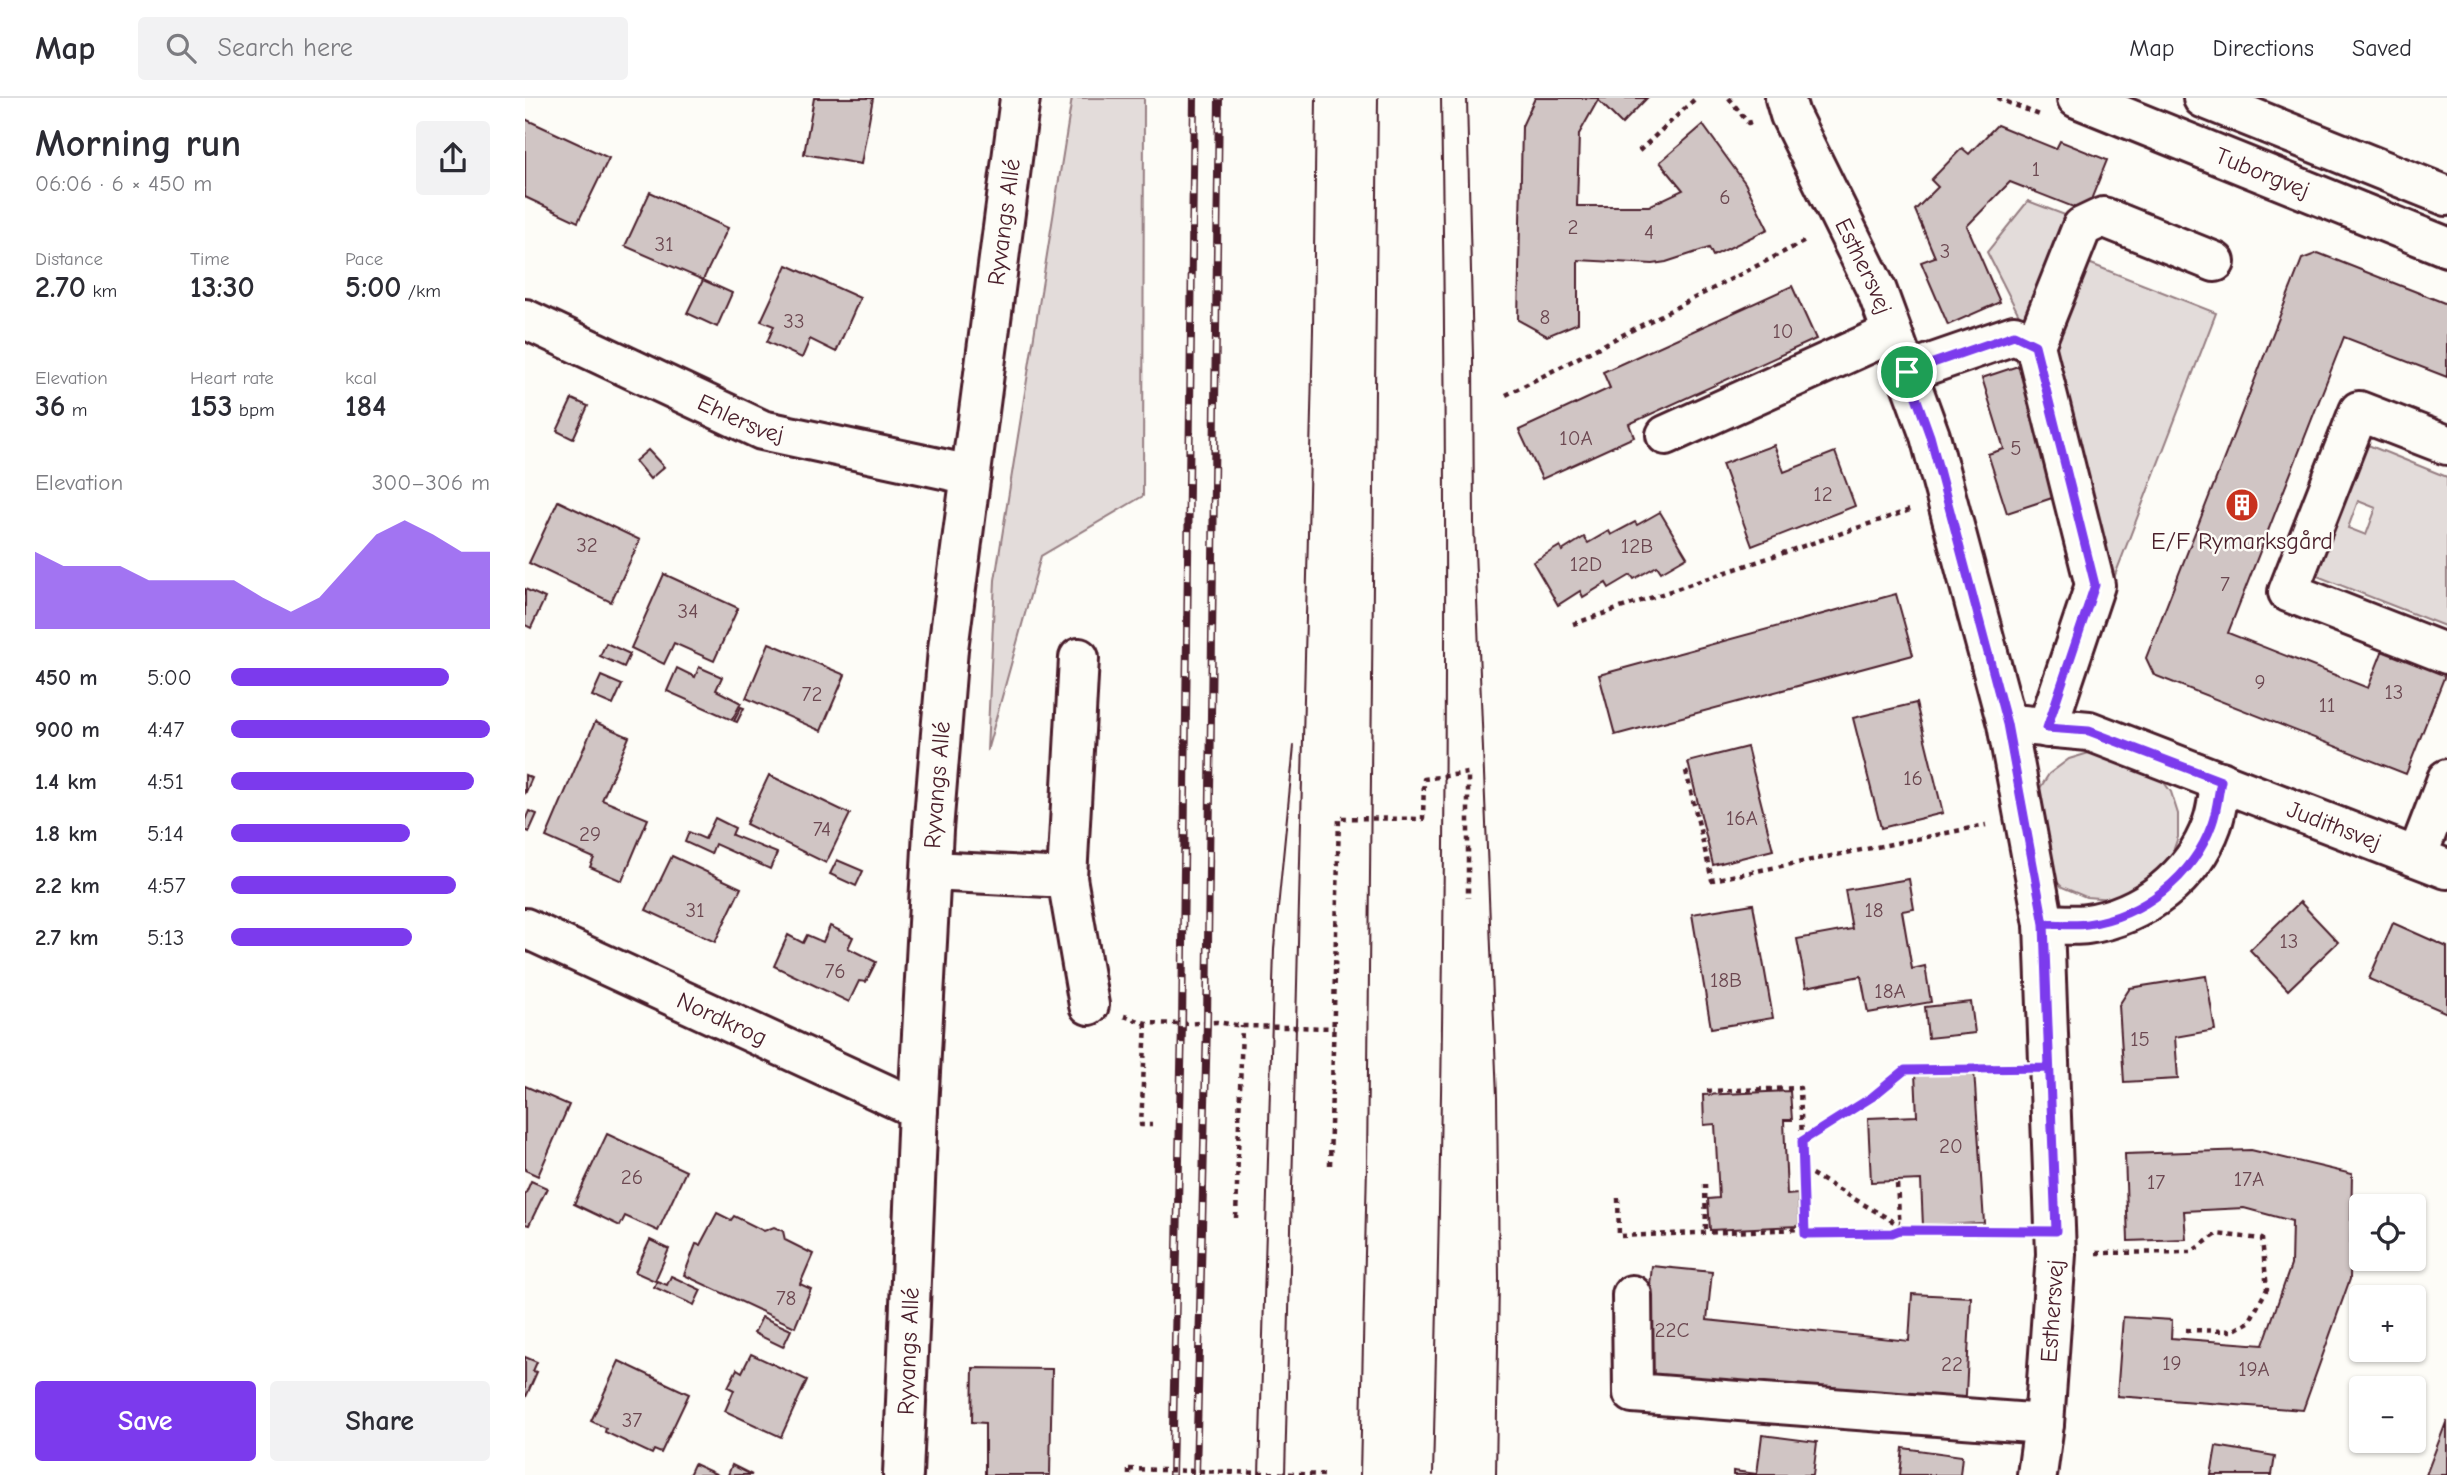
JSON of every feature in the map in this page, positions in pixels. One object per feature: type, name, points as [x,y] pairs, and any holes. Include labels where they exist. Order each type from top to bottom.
[{"type":"street","name":"Ryvangs Allé","points":[[903,1475],[918,1109],[931,872],[948,649],[1020,98]]},
{"type":"street","name":"Esthersvej","points":[[1785,98],[1790,115],[1877,291],[1930,436],[2007,724],[2044,924],[2056,1242],[2044,1424],[2037,1475]]},
{"type":"street","name":"Tuborgvej","points":[[2077,98],[2447,247]]},
{"type":"street","name":"Tuborgvej","points":[[2203,98],[2447,195]]},
{"type":"street","points":[[2047,728],[2095,585],[2035,345],[2082,227],[2103,217],[2215,262]]},
{"type":"street","name":"Ehlersvej","points":[[525,319],[762,430],[971,475]]},
{"type":"street","points":[[1666,435],[1892,333]]},
{"type":"street","points":[[1907,372],[2014,335],[2035,345]]},
{"type":"street","points":[[2447,445],[2358,411],[2288,592],[2447,654]]},
{"type":"street","points":[[1079,657],[1067,877],[1090,1005]]},
{"type":"street","name":"Judithsvej","points":[[2007,724],[2089,731],[2432,863]]},
{"type":"street","points":[[2432,863],[2447,779]]},
{"type":"street","points":[[2044,924],[2087,924],[2128,913],[2164,891],[2193,861],[2213,823],[2221,781]]},
{"type":"street","points":[[931,872],[1067,877]]},
{"type":"street","name":"Nordkrog","points":[[525,928],[918,1109]]},
{"type":"street","points":[[1632,1295],[1633,1393],[2044,1424]]},
{"type":"path","points":[[1639,151],[1696,98]]},
{"type":"path","points":[[1506,395],[1800,244]]},
{"type":"path","points":[[1573,624],[1891,517]]},
{"type":"path","points":[[1686,771],[1712,880],[2024,817]]},
{"type":"path","points":[[1330,1165],[1339,818],[1423,819],[1423,779],[1468,773],[1468,898]]},
{"type":"path","points":[[1090,1005],[1146,1023],[1217,1022],[1242,1026],[1334,1028]]},
{"type":"path","points":[[1146,1023],[1142,1125],[1152,1125]]},
{"type":"path","points":[[1236,1218],[1242,1026]]},
{"type":"path","points":[[1802,1141],[1872,1097],[1905,1070],[2049,1068]]},
{"type":"path","points":[[1707,1091],[1800,1088],[1805,1234],[1892,1233],[1900,1230],[2191,1252],[2217,1234],[2262,1239],[2267,1289],[2249,1322],[2232,1331],[2185,1329]]},
{"type":"path","points":[[1803,1168],[1900,1223]]},
{"type":"path","points":[[1705,1184],[1706,1233]]},
{"type":"path","points":[[1897,1184],[1900,1230]]},
{"type":"path","points":[[1618,1198],[1619,1236],[1804,1228]]},
{"type":"path","points":[[1129,1472],[1325,1475]]},
{"type":"shaded area","points":[[1072,98],[1144,98],[1143,496],[1041,556],[987,751],[995,580]]},
{"type":"shaded area","points":[[2028,201],[2073,218],[2024,325],[1987,252]]},
{"type":"shaded area","points":[[2086,262],[2216,313],[2107,596],[2047,362]]},
{"type":"shaded area","points":[[2363,443],[2447,477],[2447,627],[2312,574]],"holes":[[[2358,501],[2376,508],[2366,535],[2348,528]]]},
{"type":"shaded area","points":[[2092,752],[2157,773],[2171,792],[2178,814],[2178,837],[2170,860],[2156,879],[2112,899],[2086,897],[2062,887],[2044,869],[2035,796],[2049,774],[2069,759]]},
{"type":"building","points":[[814,98],[873,98],[861,164],[804,154]]},
{"type":"building","points":[[1535,98],[1647,98],[1622,124],[1598,100],[1579,134],[1577,206],[1649,206],[1683,190],[1660,162],[1703,125],[1745,183],[1768,229],[1713,256],[1709,248],[1653,264],[1578,260],[1578,323],[1547,336],[1518,320],[1522,126]]},
{"type":"building","points":[[525,119],[609,158],[578,222],[525,197]]},
{"type":"building","points":[[1997,125],[2056,149],[2060,141],[2107,160],[2086,212],[2010,182],[1967,226],[2000,302],[1948,325],[1921,262],[1935,257],[1915,210],[1938,187],[1931,180],[1962,148],[1969,154]]},
{"type":"building","points":[[650,192],[728,228],[703,280],[625,246]]},
{"type":"building","name":"E/F Rymarksgård","points":[[2318,253],[2447,304],[2447,377],[2344,337],[2228,633],[2368,688],[2386,642],[2447,670],[2406,774],[2154,675],[2146,658],[2302,259]]},
{"type":"building","points":[[787,265],[860,298],[836,352],[810,339],[802,358],[767,342],[774,326],[761,321]]},
{"type":"building","points":[[703,280],[732,293],[717,327],[687,313]]},
{"type":"building","points":[[1792,286],[1816,339],[1629,424],[1634,437],[1542,479],[1519,430],[1610,388],[1603,372]]},
{"type":"building","points":[[2030,362],[2061,495],[2007,513],[1988,454],[2004,449],[1982,378]]},
{"type":"building","points":[[572,399],[588,406],[573,439],[557,431]]},
{"type":"building","points":[[1774,445],[1784,472],[1835,452],[1855,506],[1752,546],[1722,464]]},
{"type":"building","points":[[648,450],[664,467],[650,479],[635,461]]},
{"type":"building","points":[[558,501],[640,540],[611,602],[529,563]]},
{"type":"building","points":[[1660,512],[1687,557],[1661,572],[1657,566],[1634,579],[1631,575],[1609,588],[1606,583],[1583,597],[1580,591],[1558,605],[1533,562],[1560,546],[1562,551],[1584,537],[1588,543],[1609,531],[1611,535],[1635,522],[1637,525]]},
{"type":"building","points":[[664,574],[738,608],[714,661],[674,643],[664,664],[631,648]]},
{"type":"building","points":[[525,589],[545,598],[531,628],[525,625]]},
{"type":"building","points":[[1896,594],[1913,655],[1615,735],[1599,675]]},
{"type":"building","points":[[606,643],[630,654],[624,667],[600,656]]},
{"type":"building","points":[[769,643],[845,675],[821,731],[746,698]]},
{"type":"building","points":[[699,667],[722,677],[716,690],[741,703],[732,720],[667,691],[677,668],[695,677]]},
{"type":"building","points":[[601,676],[622,685],[613,705],[592,696]]},
{"type":"building","points":[[1916,703],[1943,813],[1881,828],[1853,718]]},
{"type":"building","points":[[741,707],[744,708],[737,722],[734,721]]},
{"type":"building","points":[[595,722],[629,737],[602,800],[648,819],[622,881],[590,867],[594,858],[546,837]]},
{"type":"building","points":[[1747,747],[1773,850],[1713,865],[1688,762]]},
{"type":"building","points":[[525,775],[532,778],[525,794]]},
{"type":"building","points":[[769,775],[850,814],[826,863],[746,824]]},
{"type":"building","points":[[529,811],[537,814],[529,832],[525,830],[525,820]]},
{"type":"building","points":[[715,818],[735,828],[732,835],[777,853],[770,869],[715,844],[711,854],[685,842],[689,832],[705,839]]},
{"type":"building","points":[[672,856],[741,888],[715,942],[646,910]]},
{"type":"building","points":[[837,860],[863,871],[856,886],[830,874]]},
{"type":"building","points":[[1909,879],[1914,909],[1902,911],[1912,969],[1925,966],[1931,1002],[1868,1013],[1861,976],[1806,987],[1797,939],[1852,929],[1845,890]]},
{"type":"building","points":[[2300,902],[2338,942],[2288,990],[2250,950]]},
{"type":"building","points":[[1753,904],[1773,1018],[1711,1028],[1692,914]]},
{"type":"building","points":[[2393,923],[2447,947],[2447,1013],[2369,979]]},
{"type":"building","points":[[830,926],[853,937],[848,948],[876,962],[866,982],[859,981],[849,1002],[774,966],[788,935],[803,943],[807,935],[823,942]]},
{"type":"building","points":[[2206,976],[2215,1030],[2175,1037],[2178,1079],[2124,1082],[2119,1005],[2130,988]]},
{"type":"building","points":[[1971,1002],[1975,1033],[1928,1038],[1925,1007]]},
{"type":"building","points":[[1974,1070],[1984,1223],[1923,1226],[1921,1180],[1871,1182],[1868,1118],[1917,1116],[1915,1073]]},
{"type":"building","points":[[525,1086],[569,1105],[538,1176],[525,1170]]},
{"type":"building","points":[[1790,1091],[1792,1120],[1784,1120],[1787,1195],[1798,1194],[1799,1226],[1710,1230],[1708,1199],[1719,1198],[1715,1124],[1704,1125],[1703,1095]]},
{"type":"building","points":[[607,1134],[686,1171],[658,1231],[625,1216],[620,1226],[574,1204]]},
{"type":"building","points":[[2251,1150],[2352,1174],[2352,1194],[2349,1194],[2350,1279],[2303,1410],[2117,1396],[2123,1317],[2172,1320],[2171,1338],[2263,1345],[2291,1265],[2292,1221],[2244,1208],[2184,1211],[2186,1239],[2128,1241],[2125,1154]]},
{"type":"building","points":[[531,1181],[547,1188],[529,1225],[525,1224],[525,1195]]},
{"type":"building","points":[[717,1213],[731,1220],[734,1216],[764,1231],[774,1227],[783,1231],[785,1240],[813,1254],[800,1284],[811,1289],[795,1327],[684,1275],[696,1244],[700,1245]]},
{"type":"building","points":[[650,1240],[669,1249],[655,1281],[635,1272]]},
{"type":"building","points":[[1652,1266],[1712,1272],[1707,1320],[1909,1341],[1912,1294],[1971,1297],[1965,1413],[1641,1374]]},
{"type":"building","points":[[671,1276],[701,1290],[694,1305],[654,1287],[657,1281],[667,1285]]},
{"type":"building","points":[[762,1317],[791,1330],[783,1347],[754,1333]]},
{"type":"building","points":[[751,1354],[807,1380],[781,1437],[725,1411],[734,1390],[728,1387],[737,1369],[742,1372]]},
{"type":"building","points":[[525,1357],[537,1362],[533,1371],[537,1372],[525,1399]]},
{"type":"building","points":[[619,1361],[689,1394],[661,1453],[654,1450],[652,1454],[605,1432],[606,1428],[591,1421]]},
{"type":"building","points":[[973,1368],[1052,1369],[1050,1475],[985,1475],[985,1423],[972,1422]]},
{"type":"building","points":[[2447,1420],[2447,1475],[2426,1475]]},
{"type":"building","points":[[1762,1435],[1817,1442],[1813,1475],[1733,1475],[1733,1471],[1757,1474]]},
{"type":"building","points":[[2216,1446],[2275,1456],[2272,1475],[2211,1475]]},
{"type":"building","points":[[1903,1448],[1962,1456],[1960,1475],[1900,1475]]},
{"type":"building","points":[[694,1464],[718,1475],[689,1475]]},
{"type":"building","points":[[732,1465],[752,1475],[728,1475]]},
{"type":"tram line","points":[[1285,1475],[1313,330],[1316,98]]},
{"type":"tram line","points":[[1360,1475],[1367,1165],[1378,98]]},
{"type":"tram line","points":[[1433,1475],[1445,786],[1441,98]]},
{"type":"tram line","points":[[1467,98],[1474,525],[1497,1097],[1499,1279],[1496,1475]]},
{"type":"tram line","points":[[1259,1475],[1274,949],[1294,746]]},
{"type":"railway","points":[[1172,1475],[1182,1024],[1194,98]]},
{"type":"railway","points":[[1196,1475],[1207,1022],[1219,98]]},
{"type":"place","name":"E/F Rymarksgård","points":[[2242,505]]},
{"type":"route","points":[[1907,372],[1930,436],[2007,724],[2044,924],[2049,1068],[1905,1070],[1872,1097],[1802,1141],[1805,1234],[1892,1233],[1900,1230],[2056,1231],[2044,924],[2087,924],[2128,913],[2164,891],[2193,861],[2213,823],[2221,781],[2089,731],[2047,728],[2095,585],[2035,345],[2014,335],[1907,372]]}]
